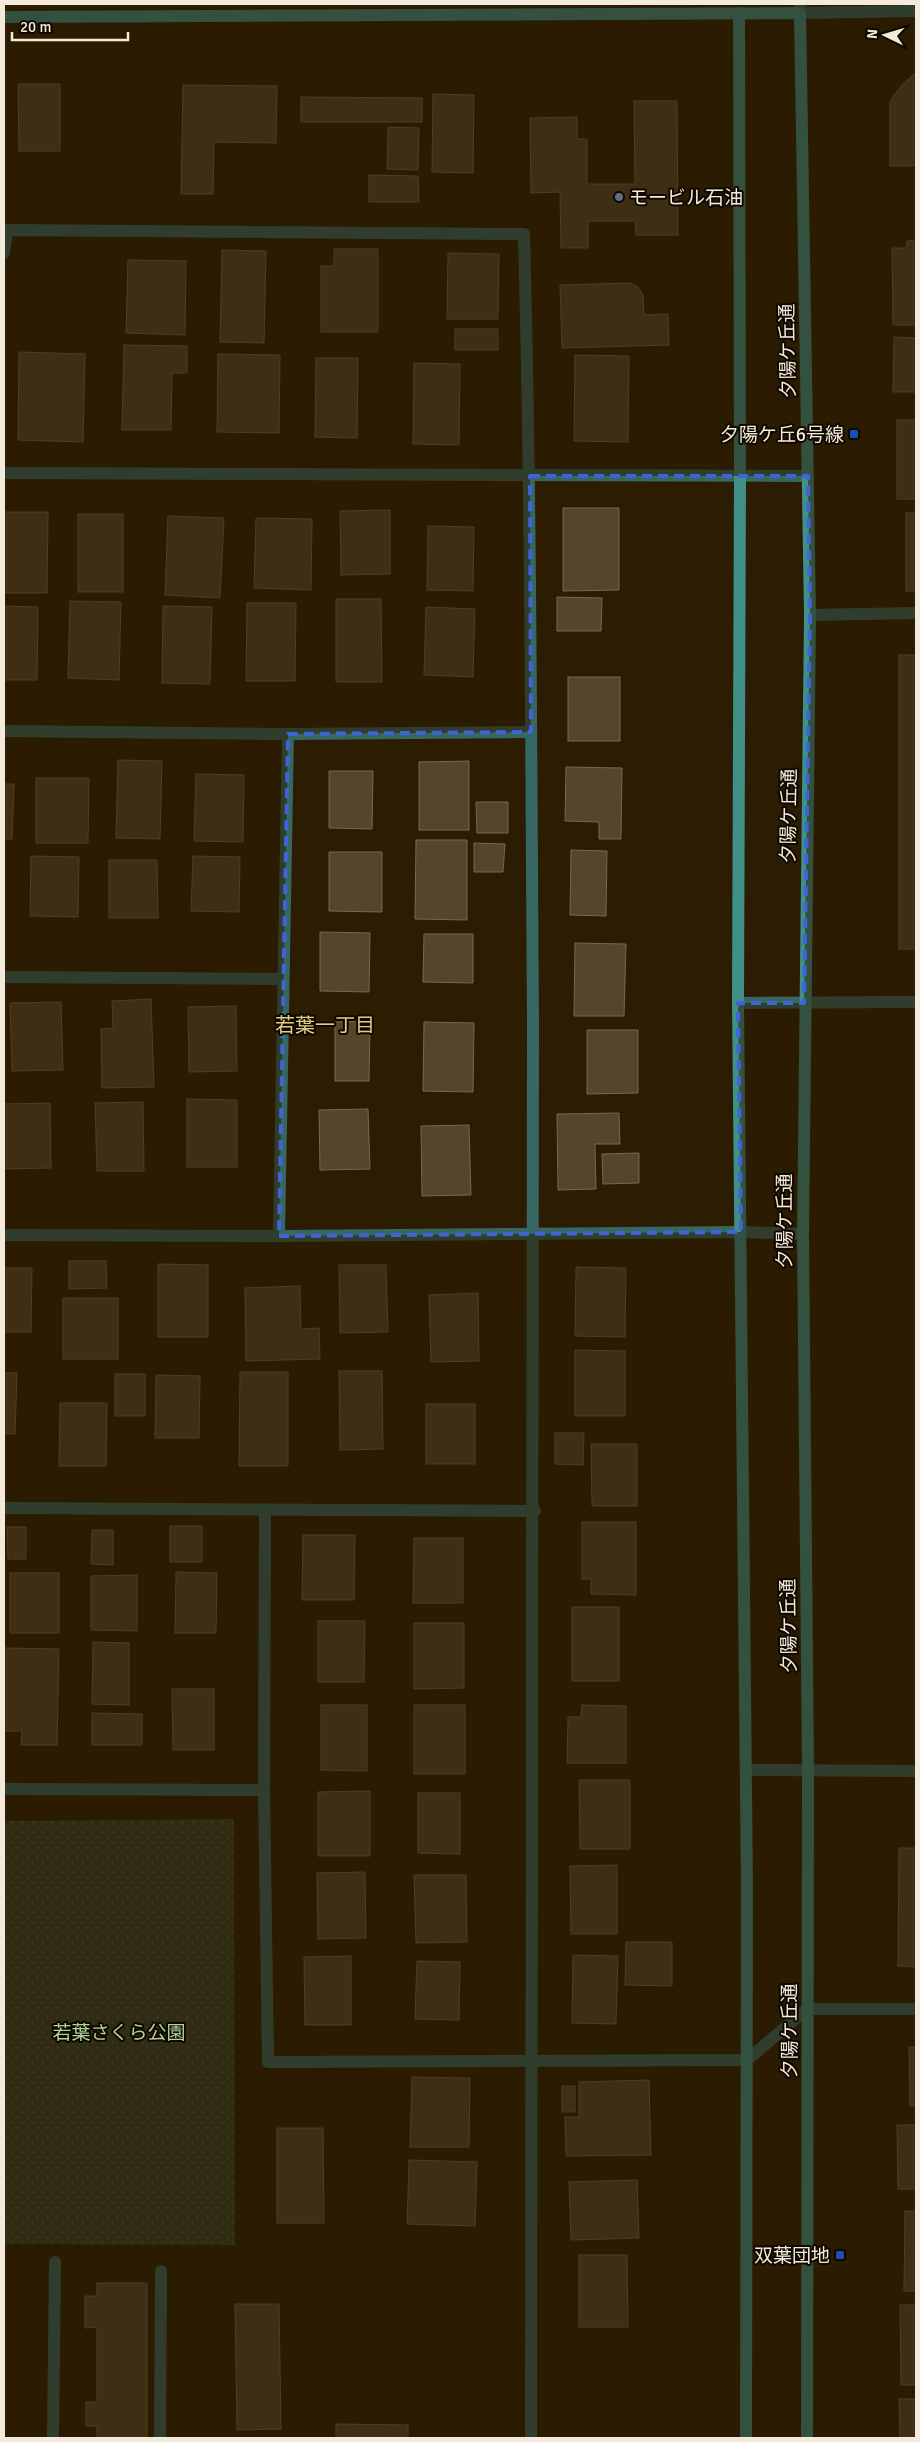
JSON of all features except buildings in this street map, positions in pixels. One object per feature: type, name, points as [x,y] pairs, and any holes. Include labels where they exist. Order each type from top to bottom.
[{"type":"main road","points":[[4,17],[800,8]]},
{"type":"main road","name":"夕陽ケ丘通","points":[[800,8],[810,615],[804,1003],[803,1234],[808,1770],[807,2438]]},
{"type":"main road","points":[[739,9],[738,1003],[746,1770],[746,2438]]},
{"type":"street","points":[[800,8],[916,12]]},
{"type":"street","points":[[4,253],[7,230],[524,234],[530,476],[535,1233],[535,2060],[531,2438]]},
{"type":"street","points":[[4,473],[808,476]]},
{"type":"street","points":[[810,615],[916,613]]},
{"type":"street","points":[[4,731],[288,734],[531,732]]},
{"type":"street","points":[[279,1236],[282,978],[288,734]]},
{"type":"street","points":[[4,977],[282,978]]},
{"type":"street","points":[[738,1003],[916,1002]]},
{"type":"street","points":[[4,1235],[279,1236],[741,1232],[803,1234]]},
{"type":"street","points":[[4,1508],[265,1511],[535,1511]]},
{"type":"street","points":[[265,1511],[264,1790],[268,2062],[747,2060],[807,2009],[916,2009]]},
{"type":"street","points":[[746,1770],[916,1771]]},
{"type":"street","points":[[4,1788],[264,1790]]},
{"type":"street","points":[[53,2438],[55,2262]]},
{"type":"street","points":[[160,2438],[161,2271]]},
{"type":"highlighted area","points":[[530,476],[808,476],[810,615],[804,1003],[738,1003],[741,1232],[279,1236],[288,734],[531,732]]},
{"type":"green space","name":"若葉さくら公園","points":[[234,1819],[235,2245],[4,2244],[4,1821]]},
{"type":"place","name":"モービル石油","points":[[619,197]]},
{"type":"place","name":"夕陽ケ丘6号線","points":[[854,434]]},
{"type":"place","name":"双葉団地","points":[[840,2255]]},
{"type":"district","name":"若葉一丁目","points":[[325,1025]]}]
